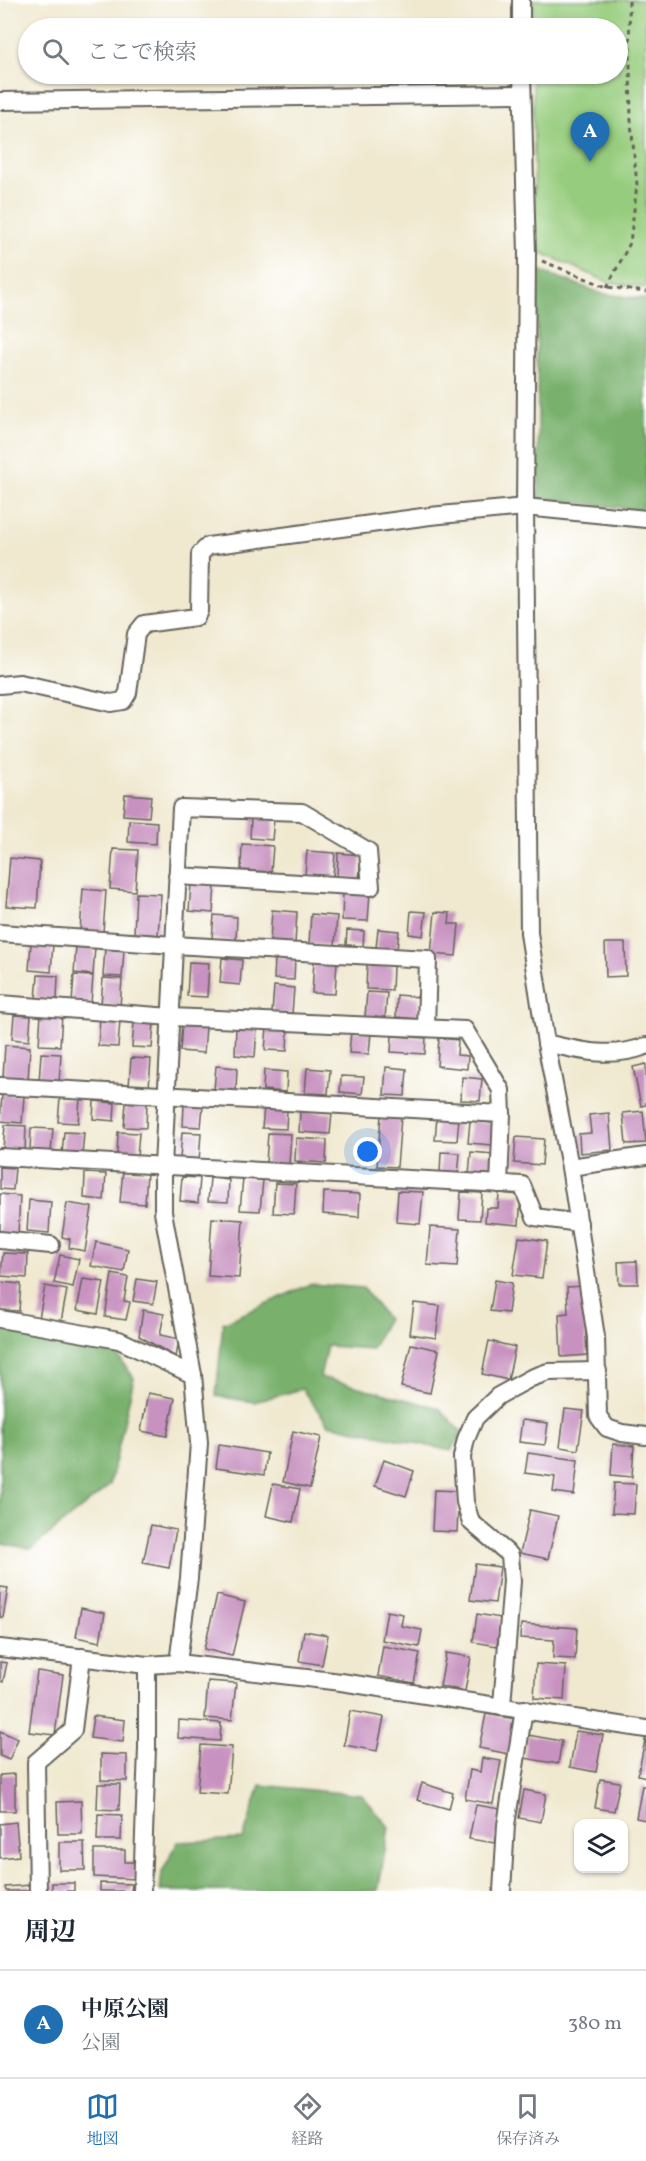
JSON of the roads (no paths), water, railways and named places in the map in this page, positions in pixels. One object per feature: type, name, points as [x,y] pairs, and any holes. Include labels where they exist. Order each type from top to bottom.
[{"type":"street","points":[[521,0],[521,18]]},
{"type":"street","points":[[522,84],[527,253],[525,507],[529,933],[597,1337],[597,1416],[607,1428],[622,1433],[646,1436]]},
{"type":"street","points":[[0,101],[522,94]]},
{"type":"street","points":[[0,686],[20,683],[111,703],[123,701],[128,693],[136,634],[144,624],[196,617],[199,611],[200,554],[208,546],[430,516],[525,507],[646,519]]},
{"type":"street","points":[[177,876],[371,887],[368,851],[302,812],[181,808],[177,876],[163,1166],[163,1212],[193,1375],[199,1443],[189,1578],[178,1663]]},
{"type":"street","points":[[0,933],[428,959],[426,1028]]},
{"type":"street","points":[[0,1004],[171,1017],[465,1030],[501,1090],[499,1184]]},
{"type":"street","points":[[546,1043],[595,1054],[633,1051],[646,1046]]},
{"type":"street","points":[[0,1086],[502,1114]]},
{"type":"street","points":[[570,1167],[646,1156]]},
{"type":"street","points":[[0,1157],[522,1185],[535,1217],[579,1223]]},
{"type":"street","points":[[0,1240],[51,1245]]},
{"type":"street","points":[[0,1319],[119,1340],[193,1375]]},
{"type":"street","points":[[502,1705],[512,1581],[510,1555],[471,1522],[465,1502],[462,1457],[466,1439],[475,1418],[498,1396],[531,1378],[548,1372],[598,1371]]},
{"type":"street","points":[[0,1648],[147,1665],[178,1663],[341,1682],[524,1708],[646,1729]]},
{"type":"street","points":[[38,1891],[36,1762],[73,1730],[82,1657]]},
{"type":"street","points":[[142,1891],[147,1748],[147,1665]]},
{"type":"street","points":[[502,1891],[506,1825],[524,1708]]},
{"type":"place","name":"中原公園","points":[[590,162]]}]
